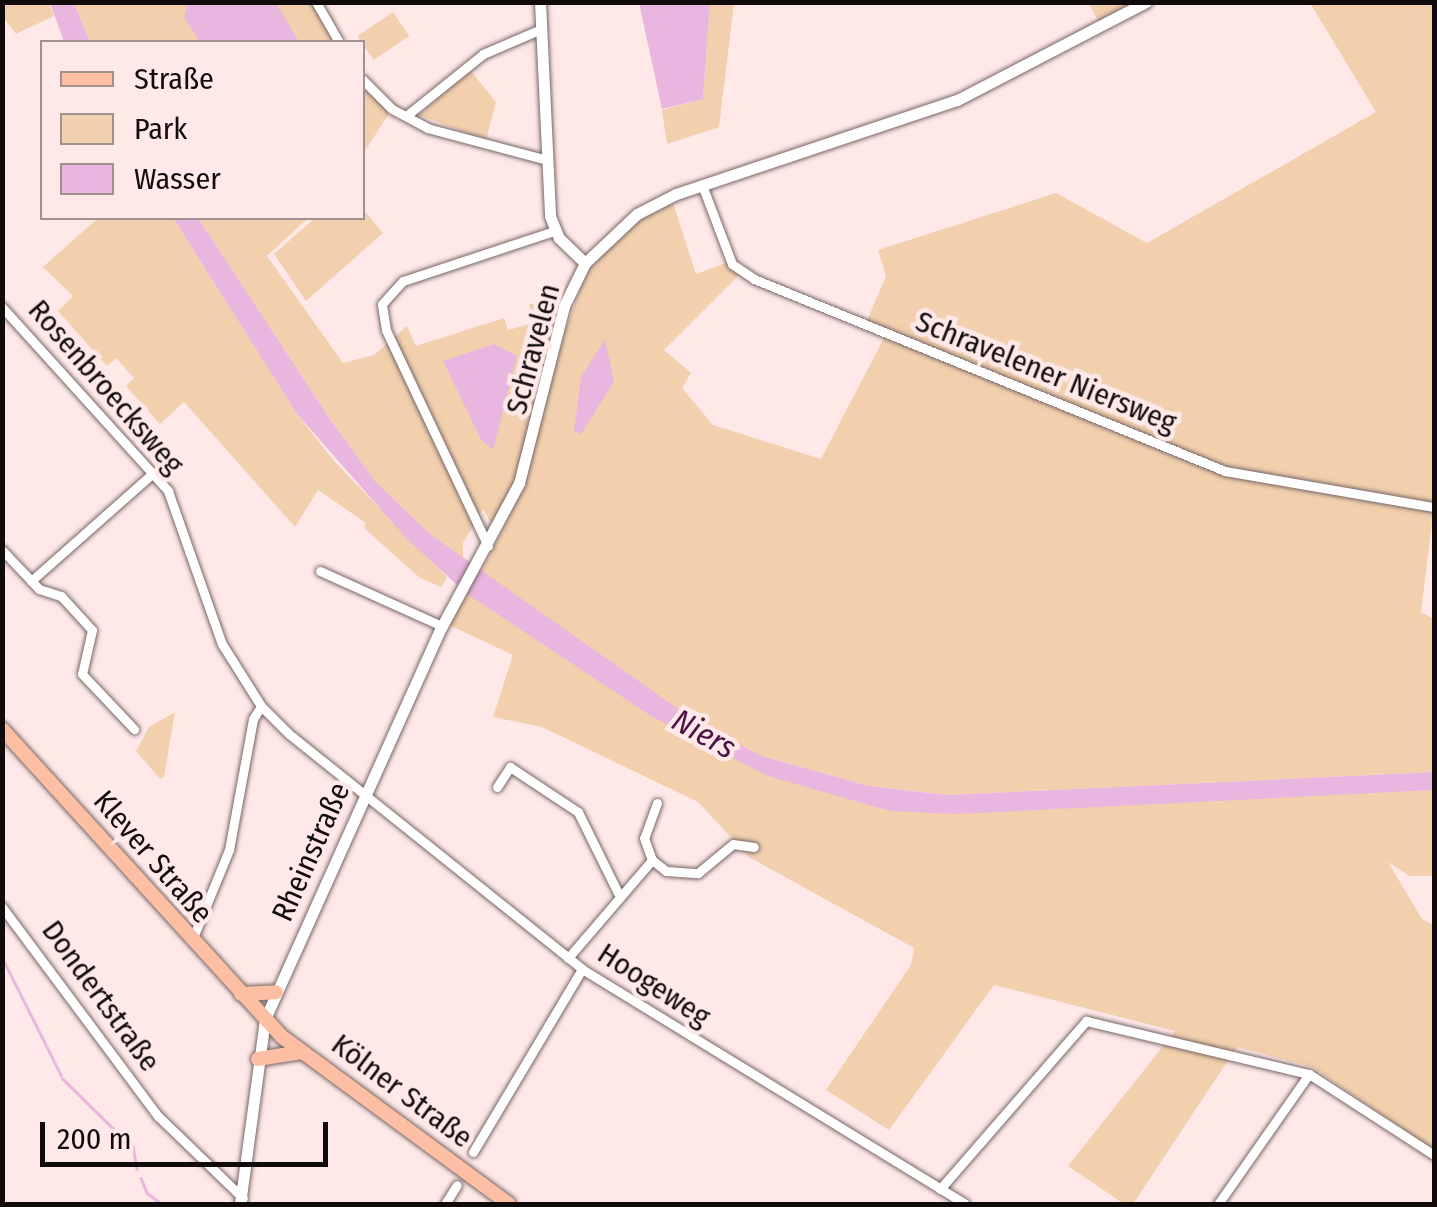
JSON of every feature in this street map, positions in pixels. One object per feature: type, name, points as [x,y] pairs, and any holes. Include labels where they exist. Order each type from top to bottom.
[{"type":"main road","points":[[540,2],[554,230],[584,263]]},
{"type":"main road","name":"Schravelen","points":[[488,546],[528,458],[564,306],[584,263],[636,214],[702,185],[986,89],[1146,2]]},
{"type":"main road","name":"Rheinstraße","points":[[242,1201],[264,1019],[442,626],[488,546]]},
{"type":"main road","name":"Klever Straße","points":[[2,730],[264,1019]]},
{"type":"main road","points":[[241,994],[276,992]]},
{"type":"main road","name":"Kölner Straße","points":[[264,1019],[509,1204]]},
{"type":"main road","points":[[258,1059],[304,1052]]},
{"type":"street","points":[[316,2],[338,40]]},
{"type":"street","points":[[406,116],[484,54],[541,28]]},
{"type":"street","points":[[365,82],[406,116],[547,160]]},
{"type":"street","name":"Schravelener Niersweg","points":[[702,185],[732,264],[754,279],[1225,471],[1434,507]]},
{"type":"street","name":"Schravelen","points":[[488,546],[386,330],[382,304],[404,281],[554,230]]},
{"type":"street","name":"Rosenbroecksweg","points":[[2,306],[168,491],[222,644],[261,706],[364,792]]},
{"type":"street","points":[[31,581],[152,474]]},
{"type":"street","points":[[2,550],[31,581],[61,596],[92,630],[82,674],[134,729]]},
{"type":"street","points":[[320,571],[442,626]]},
{"type":"street","points":[[191,941],[229,850],[253,719],[261,706]]},
{"type":"street","points":[[497,787],[510,766],[578,812],[618,892]]},
{"type":"street","name":"Hoogeweg","points":[[364,792],[582,970],[966,1204]]},
{"type":"street","points":[[652,860],[644,829],[657,803]]},
{"type":"street","points":[[652,860],[687,875],[709,867],[733,844],[754,847]]},
{"type":"street","points":[[568,958],[618,892],[652,860]]},
{"type":"street","name":"Dondertstraße","points":[[2,908],[158,1116],[242,1201]]},
{"type":"street","points":[[474,1152],[582,970]]},
{"type":"street","points":[[940,1189],[1086,1021],[1309,1074],[1434,1154]]},
{"type":"street","points":[[1218,1204],[1309,1074]]},
{"type":"street","points":[[446,1204],[457,1185]]},
{"type":"green space","points":[[3,2],[49,3],[54,16],[16,34],[3,17]]},
{"type":"green space","points":[[74,3],[316,3],[338,40],[89,40]]},
{"type":"green space","points":[[710,3],[734,3],[719,127],[667,144],[662,110],[703,99]]},
{"type":"green space","points":[[1089,3],[1146,3],[1101,27]]},
{"type":"green space","points":[[1310,3],[1434,3],[1434,507],[1421,612],[1434,619],[1434,772],[948,795],[869,786],[762,756],[701,725],[480,574],[516,503],[519,483],[493,526],[483,509],[463,543],[463,562],[431,535],[375,481],[199,220],[306,220],[267,256],[343,363],[374,355],[407,326],[416,346],[504,318],[508,330],[534,323],[529,304],[564,306],[552,366],[587,272],[621,233],[671,197],[696,274],[734,260],[743,271],[664,350],[691,373],[682,388],[713,425],[821,459],[886,334],[865,325],[886,276],[878,250],[1056,193],[1147,243],[1376,112]],"holes":[[[494,344],[481,440],[444,362]]]},
{"type":"green space","points":[[393,12],[409,36],[374,60],[365,40],[357,36]]},
{"type":"green space","points":[[470,70],[496,102],[486,140],[419,115]]},
{"type":"green space","points":[[365,81],[392,109],[365,151]]},
{"type":"green space","points":[[365,211],[383,233],[306,301],[274,254],[313,220],[365,220]]},
{"type":"green space","points":[[96,220],[174,220],[297,414],[334,461],[447,577],[441,587],[420,578],[364,528],[366,523],[318,490],[295,527],[184,402],[160,424],[126,386],[134,378],[116,358],[107,366],[58,311],[73,296],[43,267]]},
{"type":"green space","points":[[467,594],[700,744],[890,811],[1434,790],[1434,876],[1410,876],[1388,862],[1422,919],[1434,925],[1434,1150],[1312,1067],[1237,1047],[1133,1204],[1124,1204],[1068,1166],[1175,1031],[994,985],[889,1130],[826,1090],[911,965],[914,948],[749,857],[698,802],[542,727],[493,717],[513,655],[449,625]]},
{"type":"green space","points":[[175,712],[164,777],[160,779],[136,751],[149,727]]},
{"type":"water","points":[[50,3],[74,3],[89,40],[63,40]]},
{"type":"water","points":[[188,3],[276,3],[298,40],[199,40],[184,17]]},
{"type":"water","points":[[639,3],[710,3],[703,99],[662,109]]},
{"type":"water","name":"Niers","points":[[174,220],[199,220],[375,481],[431,535],[701,725],[762,756],[869,786],[948,795],[1434,772],[1434,790],[957,814],[890,811],[768,776],[651,716],[467,594],[407,539],[297,414]]},
{"type":"water","points":[[605,339],[614,382],[581,434],[574,431],[581,377]]},
{"type":"water","points":[[494,344],[517,356],[493,450],[481,440],[443,361]]},
{"type":"waterway","points":[[2,957],[61,1075]]},
{"type":"waterway","points":[[62,1078],[123,1138]]},
{"type":"waterway","points":[[133,1146],[137,1169]]},
{"type":"waterway","points":[[141,1178],[147,1193],[162,1204]]}]
